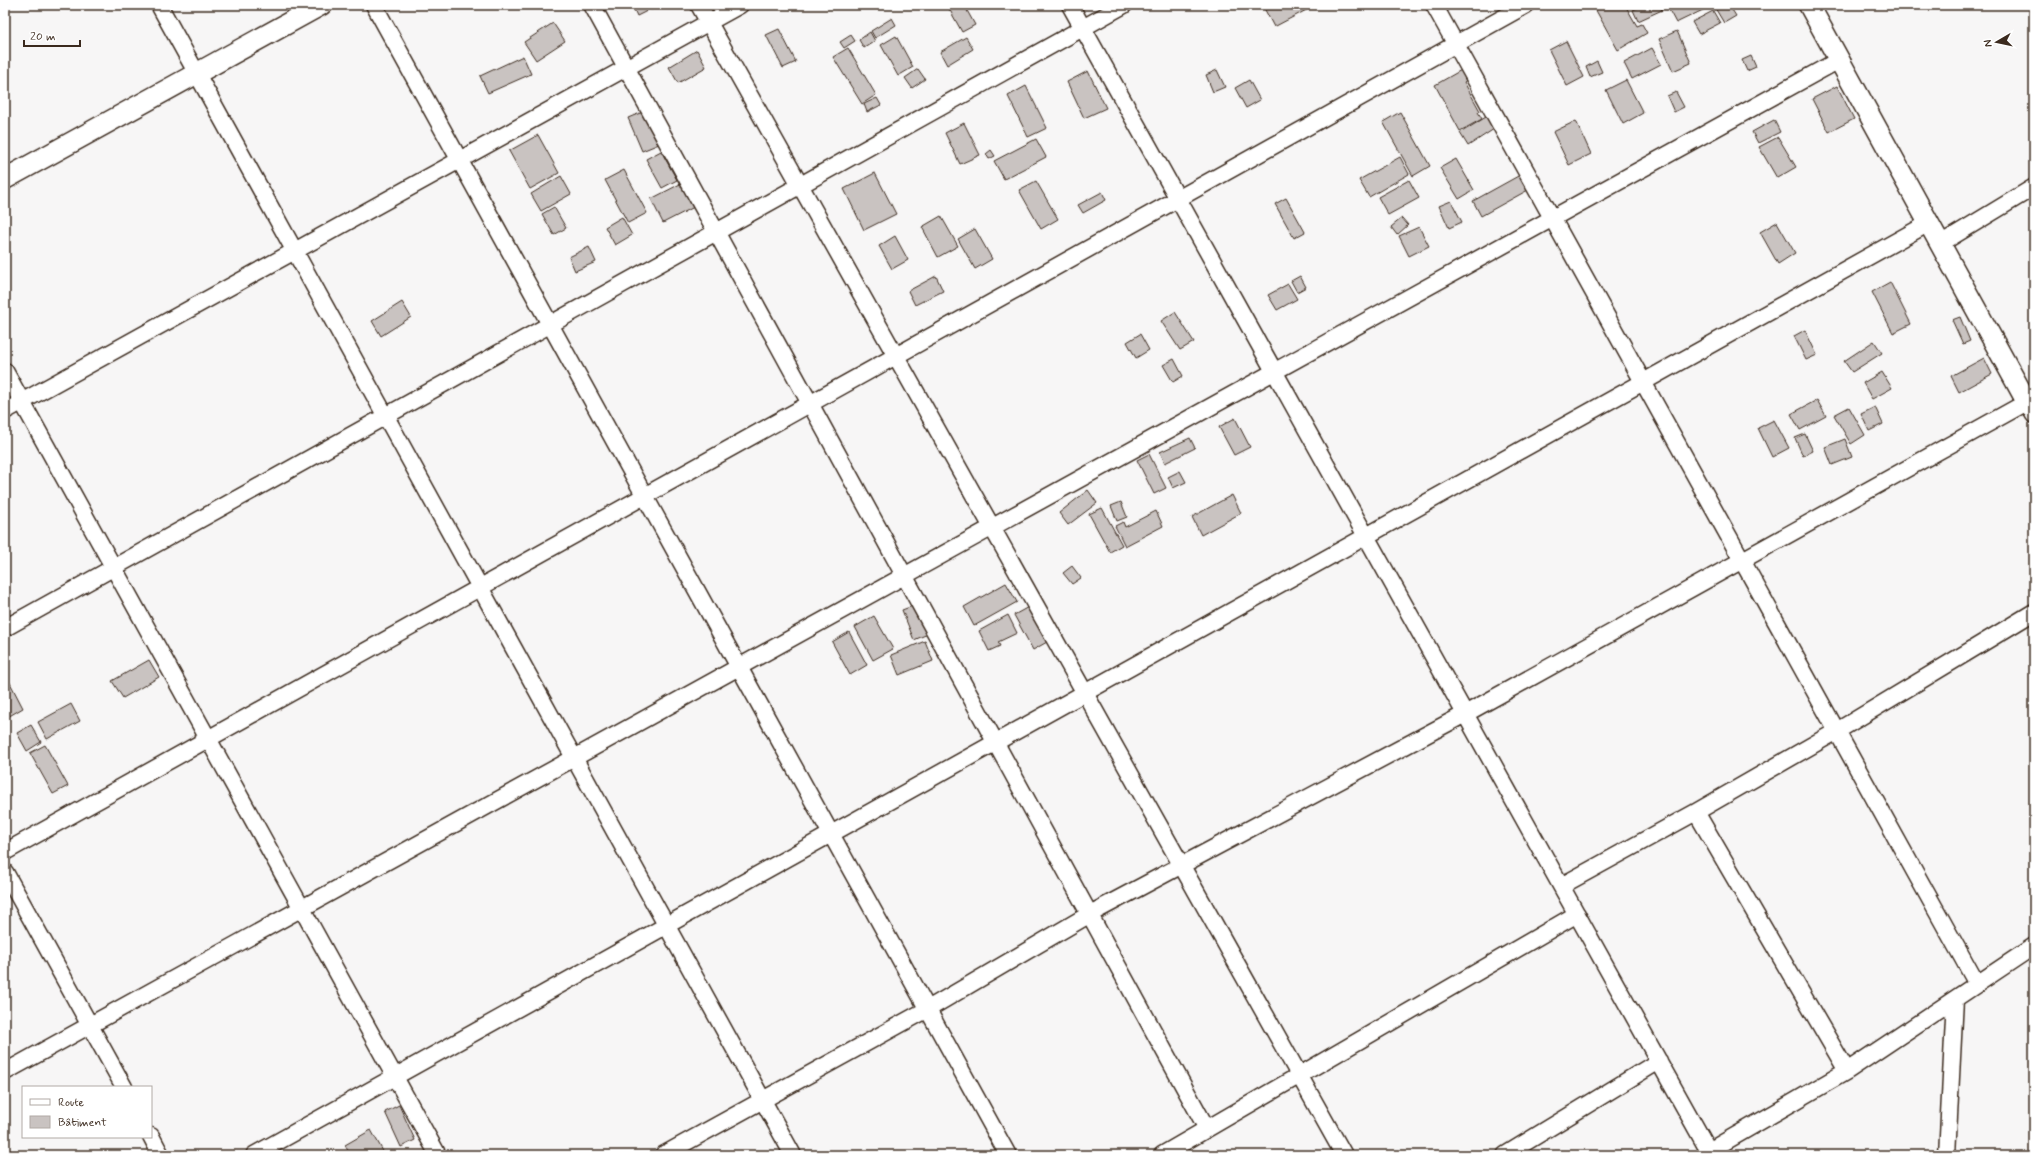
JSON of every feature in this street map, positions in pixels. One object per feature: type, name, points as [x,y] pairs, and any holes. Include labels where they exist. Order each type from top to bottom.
[{"type":"street","points":[[159,5],[793,1155]]},
{"type":"street","points":[[5,180],[321,5]]},
{"type":"street","points":[[374,5],[1008,1155]]},
{"type":"street","points":[[592,5],[1207,1129]]},
{"type":"street","points":[[699,5],[1344,1155]]},
{"type":"street","points":[[5,411],[740,5]]},
{"type":"street","points":[[1070,5],[1710,1153],[1847,1071],[2034,946]]},
{"type":"street","points":[[5,628],[1124,5]]},
{"type":"street","points":[[1434,5],[1977,984]]},
{"type":"street","points":[[5,852],[1526,5]]},
{"type":"street","points":[[663,1155],[928,1009],[1090,914],[1465,714],[1743,561],[2032,405],[1940,244],[1809,5]]},
{"type":"street","points":[[5,1072],[1839,60]]},
{"type":"street","points":[[1940,244],[2034,188]]},
{"type":"street","points":[[254,1155],[1929,223]]},
{"type":"street","points":[[5,371],[438,1155]]},
{"type":"street","points":[[1561,886],[1696,812],[1837,731],[2034,612]]},
{"type":"street","points":[[1696,812],[1847,1071]]},
{"type":"street","points":[[5,872],[123,1086]]},
{"type":"street","points":[[1162,1155],[1577,914]]},
{"type":"street","points":[[1948,1155],[1955,999]]},
{"type":"street","points":[[1505,1155],[1659,1061]]},
{"type":"street","points":[[152,1138],[161,1155]]},
{"type":"building","points":[[632,5],[644,5],[647,11],[637,16]]},
{"type":"building","points":[[648,5],[658,5],[651,10]]},
{"type":"building","points":[[947,5],[964,5],[975,25],[962,32]]},
{"type":"building","points":[[1270,5],[1314,6],[1274,27],[1264,8]]},
{"type":"building","points":[[1593,5],[1625,5],[1637,26],[1642,24],[1647,33],[1618,50]]},
{"type":"building","points":[[1644,5],[1660,5],[1662,10],[1638,21],[1633,10]]},
{"type":"building","points":[[1673,5],[1706,5],[1707,8],[1676,23],[1668,8]]},
{"type":"building","points":[[1719,5],[1729,5],[1736,16],[1724,23],[1715,8]]},
{"type":"building","points":[[1713,11],[1720,23],[1699,34],[1692,22]]},
{"type":"building","points":[[892,18],[896,25],[875,38],[871,31]]},
{"type":"building","points":[[553,23],[565,41],[536,60],[524,42]]},
{"type":"building","points":[[779,29],[796,62],[783,68],[766,35]]},
{"type":"building","points":[[1677,31],[1691,63],[1673,71],[1659,39]]},
{"type":"building","points":[[870,32],[875,41],[864,48],[859,40]]},
{"type":"building","points":[[851,35],[855,41],[844,48],[840,42]]},
{"type":"building","points":[[896,36],[913,67],[898,76],[881,45]]},
{"type":"building","points":[[966,37],[973,49],[947,65],[940,52]]},
{"type":"building","points":[[1566,41],[1584,77],[1567,86],[1549,50]]},
{"type":"building","points":[[848,48],[876,95],[862,104],[833,57]]},
{"type":"building","points":[[1652,48],[1661,64],[1632,79],[1624,63]]},
{"type":"building","points":[[697,50],[706,67],[678,83],[669,67]]},
{"type":"building","points":[[523,56],[531,74],[488,93],[480,76]]},
{"type":"building","points":[[1751,56],[1756,67],[1747,71],[1742,60]]},
{"type":"building","points":[[1597,61],[1602,72],[1590,77],[1586,67]]},
{"type":"building","points":[[918,69],[925,79],[912,88],[905,78]]},
{"type":"building","points":[[1463,69],[1468,79],[1464,82],[1480,111],[1478,112],[1482,119],[1460,131],[1435,85]]},
{"type":"building","points":[[1217,70],[1225,87],[1213,92],[1206,75]]},
{"type":"building","points":[[1088,71],[1106,108],[1084,118],[1067,82]]},
{"type":"building","points":[[1249,80],[1260,100],[1246,108],[1235,88]]},
{"type":"building","points":[[1626,80],[1643,113],[1623,124],[1606,90]]},
{"type":"building","points":[[1026,86],[1047,128],[1028,137],[1008,96]]},
{"type":"building","points":[[1837,86],[1854,119],[1829,132],[1812,99]]},
{"type":"building","points":[[1676,92],[1684,107],[1674,112],[1667,96]]},
{"type":"building","points":[[877,98],[881,105],[867,112],[864,104]]},
{"type":"building","points":[[645,111],[659,144],[642,151],[628,118]]},
{"type":"building","points":[[1400,112],[1430,166],[1413,176],[1383,122]]},
{"type":"building","points":[[1486,117],[1494,129],[1468,146],[1460,133]]},
{"type":"building","points":[[1774,120],[1780,132],[1758,143],[1752,132]]},
{"type":"building","points":[[1576,121],[1591,154],[1569,165],[1553,132]]},
{"type":"building","points":[[964,123],[980,155],[960,164],[945,133]]},
{"type":"building","points":[[538,135],[559,173],[530,189],[509,151]]},
{"type":"building","points":[[1778,137],[1796,167],[1777,178],[1759,147]]},
{"type":"building","points":[[1036,139],[1046,157],[1004,179],[994,161]]},
{"type":"building","points":[[991,150],[995,156],[989,159],[986,154]]},
{"type":"building","points":[[661,151],[677,180],[662,188],[646,159]]},
{"type":"building","points":[[1400,157],[1409,174],[1369,197],[1359,180]]},
{"type":"building","points":[[1456,159],[1474,190],[1459,199],[1440,168]]},
{"type":"building","points":[[624,170],[647,213],[628,223],[605,180]]},
{"type":"building","points":[[875,173],[896,214],[864,230],[844,189]]},
{"type":"building","points":[[1520,175],[1528,190],[1481,216],[1473,201]]},
{"type":"building","points":[[561,176],[571,194],[541,211],[531,194]]},
{"type":"building","points":[[1409,180],[1419,198],[1388,215],[1378,197]]},
{"type":"building","points":[[686,181],[698,205],[663,223],[651,199]]},
{"type":"building","points":[[1036,181],[1058,219],[1041,229],[1019,190]]},
{"type":"building","points":[[1102,192],[1106,200],[1083,213],[1078,205]]},
{"type":"building","points":[[1286,198],[1305,232],[1294,238],[1275,204]]},
{"type":"building","points":[[1451,201],[1462,222],[1449,228],[1439,206]]},
{"type":"building","points":[[554,207],[566,228],[554,235],[542,214]]},
{"type":"building","points":[[941,216],[958,246],[938,257],[922,227]]},
{"type":"building","points":[[622,217],[632,235],[615,245],[605,227]]},
{"type":"building","points":[[1402,218],[1408,225],[1397,235],[1391,227]]},
{"type":"building","points":[[1777,222],[1795,253],[1778,264],[1760,232]]},
{"type":"building","points":[[1419,227],[1429,246],[1409,256],[1399,236]]},
{"type":"building","points":[[975,229],[992,259],[975,269],[958,239]]},
{"type":"building","points":[[895,236],[908,260],[892,269],[879,246]]},
{"type":"building","points":[[589,247],[596,262],[575,271],[569,257]]},
{"type":"building","points":[[936,276],[943,291],[915,305],[908,291]]},
{"type":"building","points":[[1300,276],[1306,287],[1297,292],[1291,281]]},
{"type":"building","points":[[1890,282],[1911,324],[1893,333],[1872,292]]},
{"type":"building","points":[[1288,284],[1297,299],[1277,310],[1268,295]]},
{"type":"building","points":[[402,302],[411,317],[381,336],[372,321]]},
{"type":"building","points":[[1175,312],[1194,342],[1180,350],[1161,321]]},
{"type":"building","points":[[1960,317],[1970,341],[1963,344],[1952,320]]},
{"type":"building","points":[[1805,330],[1817,355],[1806,360],[1794,336]]},
{"type":"building","points":[[1140,334],[1149,350],[1136,358],[1127,342]]},
{"type":"building","points":[[1874,341],[1882,353],[1852,372],[1844,361]]},
{"type":"building","points":[[1984,358],[1992,374],[1959,392],[1951,376]]},
{"type":"building","points":[[1174,359],[1183,376],[1173,382],[1163,365]]},
{"type":"building","points":[[1882,372],[1892,388],[1872,399],[1863,383]]},
{"type":"building","points":[[1817,400],[1826,416],[1800,430],[1791,414]]},
{"type":"building","points":[[1849,407],[1865,435],[1851,444],[1834,415]]},
{"type":"building","points":[[1875,407],[1883,424],[1869,431],[1861,414]]},
{"type":"building","points":[[1235,418],[1250,447],[1234,455],[1219,427]]},
{"type":"building","points":[[1774,420],[1789,448],[1772,457],[1758,428]]},
{"type":"building","points":[[1805,434],[1813,451],[1803,456],[1795,438]]},
{"type":"building","points":[[1190,438],[1195,448],[1165,463],[1160,452]]},
{"type":"building","points":[[1845,439],[1852,457],[1832,465],[1825,447]]},
{"type":"building","points":[[1149,454],[1166,488],[1154,494],[1137,460]]},
{"type":"building","points":[[1180,471],[1186,482],[1173,488],[1168,477]]},
{"type":"building","points":[[1088,490],[1097,503],[1068,525],[1059,513]]},
{"type":"building","points":[[1232,495],[1241,513],[1201,535],[1192,517]]},
{"type":"building","points":[[1121,502],[1127,517],[1117,521],[1111,506]]},
{"type":"building","points":[[1102,508],[1122,545],[1110,552],[1089,514]]},
{"type":"building","points":[[1156,511],[1163,526],[1125,546],[1115,526],[1123,522],[1125,527]]},
{"type":"building","points":[[1072,566],[1081,578],[1072,584],[1063,573]]},
{"type":"building","points":[[1006,583],[1017,602],[974,626],[964,607]]},
{"type":"building","points":[[918,604],[930,633],[914,640],[902,610]]},
{"type":"building","points":[[1032,605],[1038,616],[1033,618],[1047,642],[1033,650],[1014,615]]},
{"type":"building","points":[[1008,615],[1017,633],[998,642],[1000,646],[989,651],[979,631]]},
{"type":"building","points":[[874,616],[893,649],[873,660],[855,627]]},
{"type":"building","points":[[849,632],[867,665],[850,675],[832,642]]},
{"type":"building","points":[[925,641],[933,661],[899,675],[891,655]]},
{"type":"building","points":[[149,660],[159,677],[123,698],[112,681]]},
{"type":"building","points":[[5,677],[7,677],[23,708],[6,718]]},
{"type":"building","points":[[71,704],[80,721],[47,739],[38,722]]},
{"type":"building","points":[[31,725],[41,742],[27,751],[17,733]]},
{"type":"building","points":[[45,745],[68,786],[53,794],[30,753]]},
{"type":"building","points":[[399,1105],[415,1140],[401,1147],[385,1112]]},
{"type":"building","points":[[371,1130],[384,1153],[381,1155],[350,1155],[345,1145]]}]
